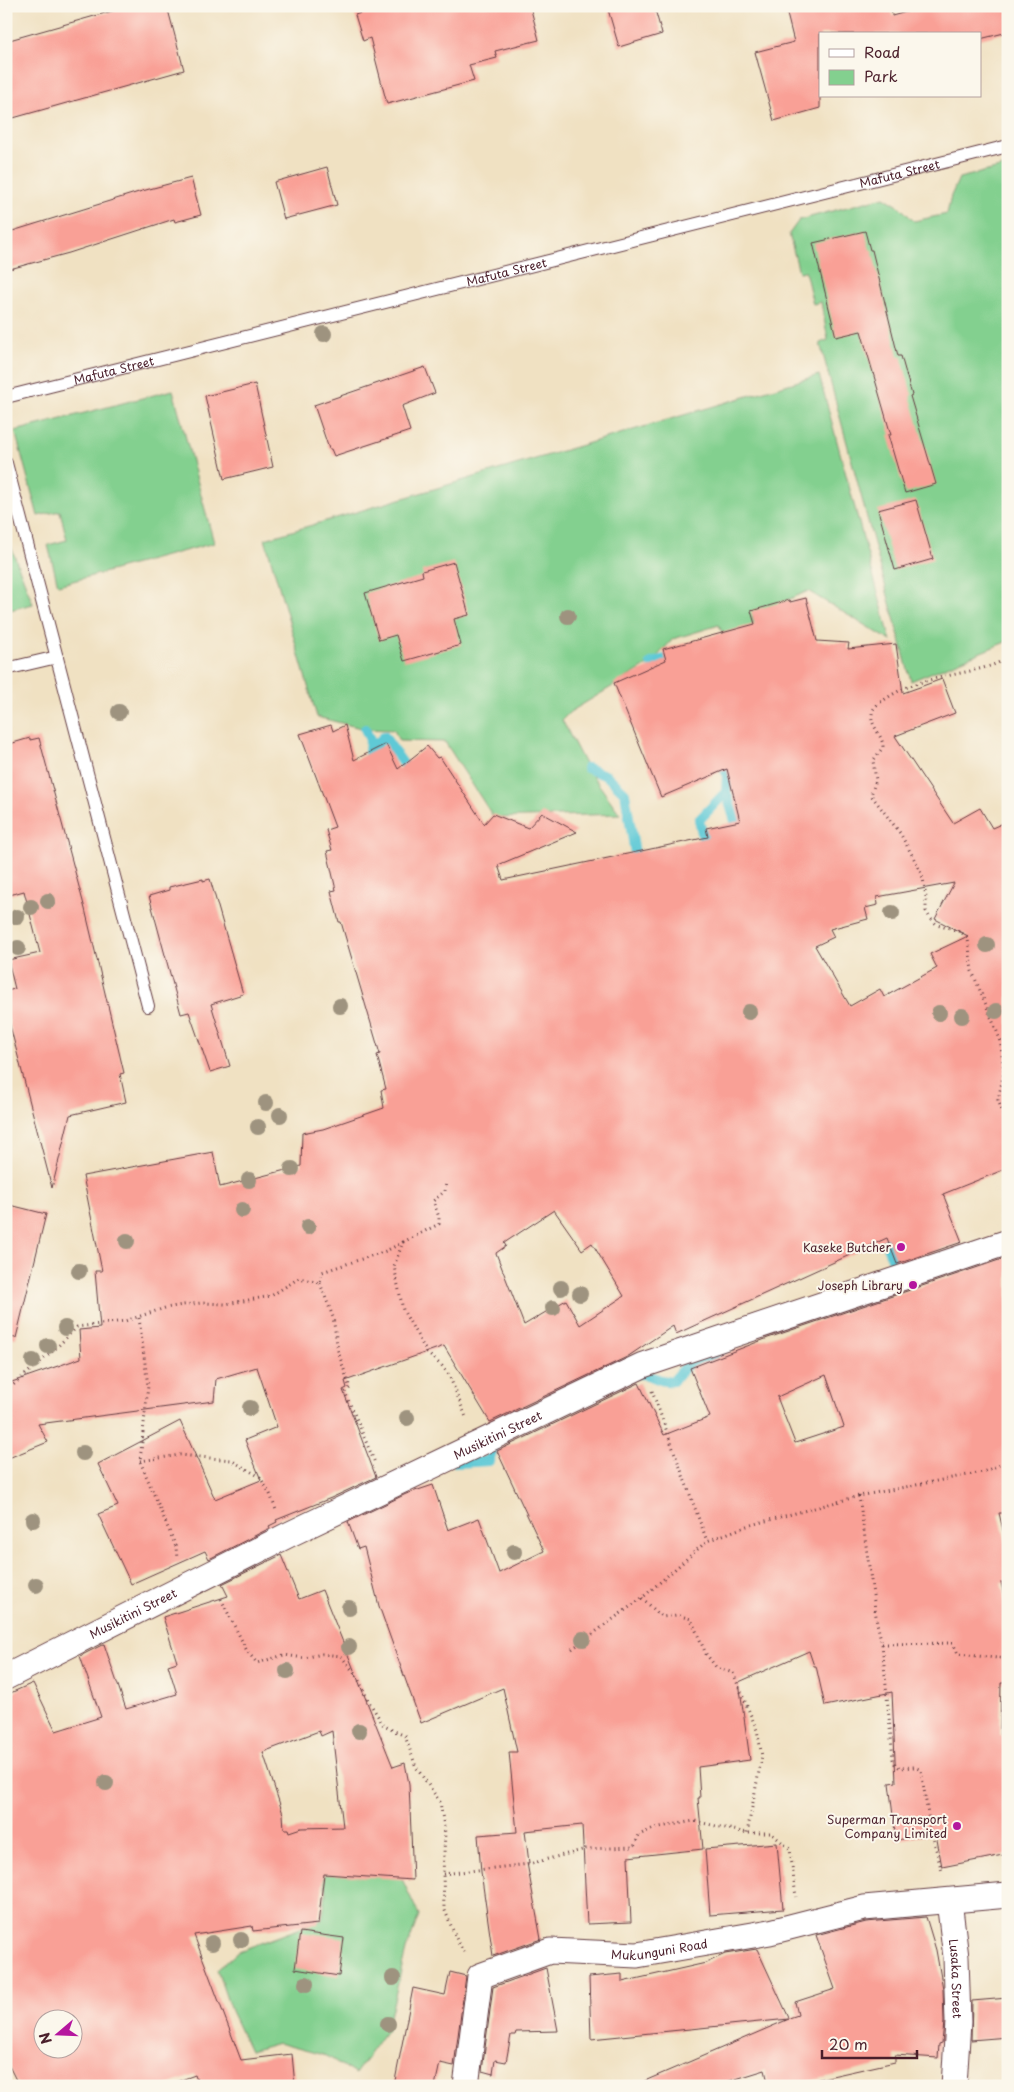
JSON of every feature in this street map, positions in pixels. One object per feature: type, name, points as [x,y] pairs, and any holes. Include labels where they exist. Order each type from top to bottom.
[{"type":"street","name":"Musikitini Street","points":[[6,1677],[385,1487],[643,1365],[1008,1242]]},
{"type":"street","name":"Mukunguni Road","points":[[480,1976],[550,1951],[637,1955],[695,1946],[800,1925],[864,1908],[926,1901],[949,1902],[1008,1895]]},
{"type":"street","name":"Lusaka Street","points":[[949,1902],[956,1957],[958,2022],[954,2086]]},
{"type":"street","points":[[466,2086],[480,1976]]},
{"type":"lane","name":"Mafuta Street","points":[[6,397],[1008,146]]},
{"type":"lane","points":[[6,463],[148,1006]]},
{"type":"lane","points":[[6,669],[57,657]]},
{"type":"path","points":[[1008,658],[991,666],[924,680],[899,690],[882,701],[872,713],[872,722],[882,739],[883,747],[873,761],[876,780],[871,794],[900,833],[913,855],[922,878],[926,897],[926,911],[930,918],[937,925],[961,932],[968,939],[972,971],[1000,1039],[1004,1061],[1003,1079],[998,1100],[1008,1126]]},
{"type":"path","points":[[1003,1079],[1008,1077]]},
{"type":"path","points":[[385,1487],[345,1392],[350,1388],[338,1351],[333,1317],[320,1283],[322,1272],[386,1251],[439,1224],[439,1217],[433,1201],[444,1190],[446,1182]]},
{"type":"path","points":[[403,1242],[394,1266],[403,1310],[426,1353],[442,1366],[449,1376],[477,1444]]},
{"type":"path","points":[[6,1391],[51,1352],[76,1327],[139,1318],[165,1308],[201,1303],[226,1304],[271,1296],[299,1278],[320,1283]]},
{"type":"path","points":[[139,1318],[148,1386],[140,1461],[176,1547],[177,1559],[189,1578],[186,1587],[218,1594],[247,1651],[257,1664],[284,1655],[304,1658],[322,1654],[340,1656],[358,1676],[368,1700],[384,1726],[405,1736],[416,1767],[440,1802],[445,1833],[444,1908],[458,1943],[480,1976]]},
{"type":"path","points":[[643,1365],[707,1541]]},
{"type":"path","points":[[140,1461],[180,1455],[231,1460],[260,1477],[270,1494],[288,1535]]},
{"type":"path","points":[[572,1649],[642,1598],[707,1541],[747,1526],[859,1496],[983,1472],[1008,1461]]},
{"type":"path","points":[[859,1496],[877,1623],[882,1644],[893,1759],[900,1768],[914,1766],[920,1770],[930,1827],[949,1902]]},
{"type":"path","points":[[642,1598],[662,1617],[677,1615],[691,1619],[706,1654],[716,1667],[733,1673],[757,1730],[762,1756],[747,1833]]},
{"type":"path","points":[[882,1644],[953,1643],[958,1654],[1008,1659]]},
{"type":"path","points":[[443,1874],[529,1864],[586,1849],[634,1847],[639,1835],[654,1828],[694,1821],[747,1833],[771,1834],[790,1849],[800,1925]]},
{"type":"green space","points":[[1008,166],[1008,641],[911,681],[820,343],[828,340],[821,302],[813,304],[805,271],[799,272],[789,234],[799,220],[884,197],[900,207],[914,221],[947,214],[951,196],[959,178]]},
{"type":"green space","points":[[819,375],[891,641],[808,591],[752,616],[762,664],[738,669],[719,625],[673,639],[651,663],[570,712],[562,720],[587,768],[620,814],[494,818],[445,742],[399,741],[394,730],[365,729],[317,717],[265,539]]},
{"type":"green space","points":[[173,390],[214,543],[58,585],[48,545],[67,540],[60,511],[38,516],[15,431]]},
{"type":"green space","points":[[6,534],[33,604],[6,611]]},
{"type":"green space","points":[[324,1874],[401,1877],[419,1915],[406,1950],[387,2029],[355,2074],[327,2056],[278,2043],[250,2051],[231,2011],[217,1970],[239,1951],[322,1920],[326,1895]]},
{"type":"building","points":[[130,6],[167,6],[184,70],[6,120],[6,41]]},
{"type":"building","points":[[380,6],[530,6],[539,40],[495,51],[497,58],[469,65],[474,81],[387,104],[370,38],[363,41],[355,15]]},
{"type":"building","points":[[607,6],[654,6],[662,34],[619,47]]},
{"type":"building","points":[[785,6],[891,6],[892,16],[927,6],[1008,6],[1008,32],[982,38],[982,32],[819,32],[820,108],[774,121],[755,52],[794,42]]},
{"type":"building","points":[[327,167],[337,205],[284,219],[274,182]]},
{"type":"building","points":[[191,178],[201,215],[175,222],[174,219],[69,253],[6,270],[6,233],[142,191]]},
{"type":"building","points":[[865,231],[870,250],[872,250],[898,356],[901,356],[912,395],[910,396],[936,484],[905,493],[888,435],[891,435],[861,331],[836,337],[813,243]]},
{"type":"building","points":[[425,367],[435,393],[402,406],[410,431],[334,456],[331,449],[329,449],[314,405]]},
{"type":"building","points":[[255,384],[273,467],[224,479],[205,396]]},
{"type":"building","points":[[916,500],[933,559],[895,570],[878,510]]},
{"type":"building","points":[[454,562],[469,615],[454,619],[461,645],[404,661],[396,635],[379,640],[365,593],[423,576],[422,571]]},
{"type":"building","points":[[806,598],[817,641],[849,643],[848,649],[896,644],[903,693],[942,679],[955,713],[895,736],[953,823],[980,808],[992,828],[1008,821],[1008,1168],[943,1194],[962,1242],[897,1264],[887,1238],[676,1334],[673,1326],[627,1357],[490,1422],[444,1346],[345,1381],[347,1388],[343,1390],[376,1477],[331,1498],[276,1520],[277,1522],[269,1526],[270,1528],[209,1559],[205,1551],[131,1584],[98,1514],[118,1506],[98,1464],[180,1421],[215,1499],[261,1480],[245,1440],[277,1427],[257,1367],[216,1379],[214,1401],[38,1424],[48,1442],[6,1459],[6,1384],[81,1358],[79,1330],[100,1328],[95,1271],[102,1271],[83,1176],[213,1152],[220,1187],[301,1166],[302,1133],[323,1129],[384,1108],[381,1090],[386,1089],[377,1055],[380,1054],[331,891],[336,890],[327,851],[332,850],[326,830],[335,827],[300,734],[331,725],[333,731],[345,725],[354,760],[386,744],[398,769],[427,746],[437,758],[440,757],[484,824],[493,814],[528,828],[542,813],[577,832],[498,865],[503,880],[708,837],[706,828],[740,821],[727,769],[661,797],[614,683],[666,660],[663,649],[755,624],[751,611],[789,600],[790,602]],"holes":[[[954,883],[935,919],[968,936],[930,954],[937,968],[884,997],[880,989],[850,1006],[815,946],[834,937],[830,929],[868,919],[865,908],[878,905],[877,897]],[[554,1210],[582,1250],[592,1243],[624,1296],[580,1325],[566,1300],[524,1325],[496,1253],[506,1246],[504,1243]]]},
{"type":"building","points":[[30,738],[30,740],[39,738],[85,909],[124,1073],[120,1074],[126,1102],[70,1115],[52,1188],[6,1010],[6,991],[15,989],[8,960],[40,953],[24,891],[6,896],[6,745]]},
{"type":"building","points":[[203,879],[203,881],[210,879],[243,994],[211,1004],[230,1066],[210,1072],[189,1012],[181,1014],[149,896],[169,890],[169,887]]},
{"type":"building","points":[[6,1204],[46,1214],[16,1338],[6,1337]]},
{"type":"building","points":[[1008,1257],[1008,1513],[999,1513],[1008,1551],[1008,1583],[1001,1582],[1008,1635],[1008,1683],[1001,1683],[1000,1735],[1008,1735],[1008,1854],[942,1867],[936,1834],[896,1840],[889,1783],[896,1782],[892,1692],[825,1706],[816,1666],[814,1666],[809,1651],[739,1682],[750,1760],[698,1767],[700,1798],[698,1798],[703,1849],[628,1857],[631,1922],[587,1924],[582,1825],[525,1831],[529,1863],[527,1863],[541,1939],[493,1956],[481,1872],[478,1835],[517,1832],[509,1752],[517,1752],[503,1688],[421,1723],[379,1606],[364,1547],[358,1549],[348,1522],[406,1494],[433,1485],[448,1530],[479,1518],[499,1573],[544,1551],[497,1451],[639,1383],[664,1435],[710,1417],[690,1368],[768,1338]],"holes":[[[826,1375],[844,1427],[795,1443],[777,1397]]]},
{"type":"building","points":[[281,1555],[299,1599],[322,1590],[393,1767],[405,1763],[409,1784],[413,1880],[324,1874],[318,1924],[253,1931],[252,1926],[194,1935],[241,2060],[292,2054],[295,2086],[199,2086],[195,2075],[165,2086],[19,2086],[6,2060],[6,1695],[33,1683],[56,1731],[101,1717],[80,1656],[104,1644],[126,1709],[177,1694],[168,1665],[177,1662],[163,1617],[228,1596],[222,1584]],"holes":[[[319,1731],[321,1736],[332,1731],[343,1827],[301,1828],[289,1832],[288,1829],[284,1829],[283,1814],[263,1752]]]},
{"type":"building","points":[[777,1843],[783,1909],[710,1915],[705,1849]]},
{"type":"building","points":[[926,1917],[936,1950],[943,1989],[944,2022],[938,2058],[895,2055],[895,2062],[787,2086],[769,2086],[765,2070],[713,2086],[633,2086],[789,2019],[591,2039],[589,1977],[622,1974],[622,1982],[706,1963],[725,1954],[757,1949],[789,2018],[798,2015],[795,2002],[835,1989],[816,1935],[866,1922]]},
{"type":"building","points":[[300,1932],[344,1938],[339,1976],[295,1969]]},
{"type":"building","points":[[546,1968],[558,2031],[516,2032],[515,2035],[511,2035],[506,2062],[495,2060],[493,2074],[482,2071],[493,1987]]},
{"type":"building","points":[[450,1972],[466,1976],[454,2066],[440,2063],[435,2086],[394,2086],[413,1988],[445,1995]]},
{"type":"building","points":[[1008,1998],[1008,2037],[971,2040],[972,2001]]},
{"type":"waterway","points":[[651,663],[668,658],[672,666]]},
{"type":"waterway","points":[[365,729],[370,740],[369,753],[384,736],[411,775]]},
{"type":"waterway","points":[[706,850],[699,820],[726,792],[727,773],[717,760]]},
{"type":"waterway","points":[[587,768],[607,776],[625,793],[637,865]]},
{"type":"waterway","points":[[726,792],[735,821],[751,824]]},
{"type":"waterway","points":[[879,1227],[899,1275]]},
{"type":"waterway","points":[[638,1374],[647,1375],[662,1381],[673,1381],[687,1365],[724,1348]]},
{"type":"waterway","points":[[457,1463],[489,1461],[496,1439]]},
{"type":"place","name":"Kaseke Butcher","points":[[901,1247]]},
{"type":"place","name":"Joseph Library","points":[[913,1285]]},
{"type":"place","name":"Superman Transport Company Limited","points":[[957,1826]]}]
